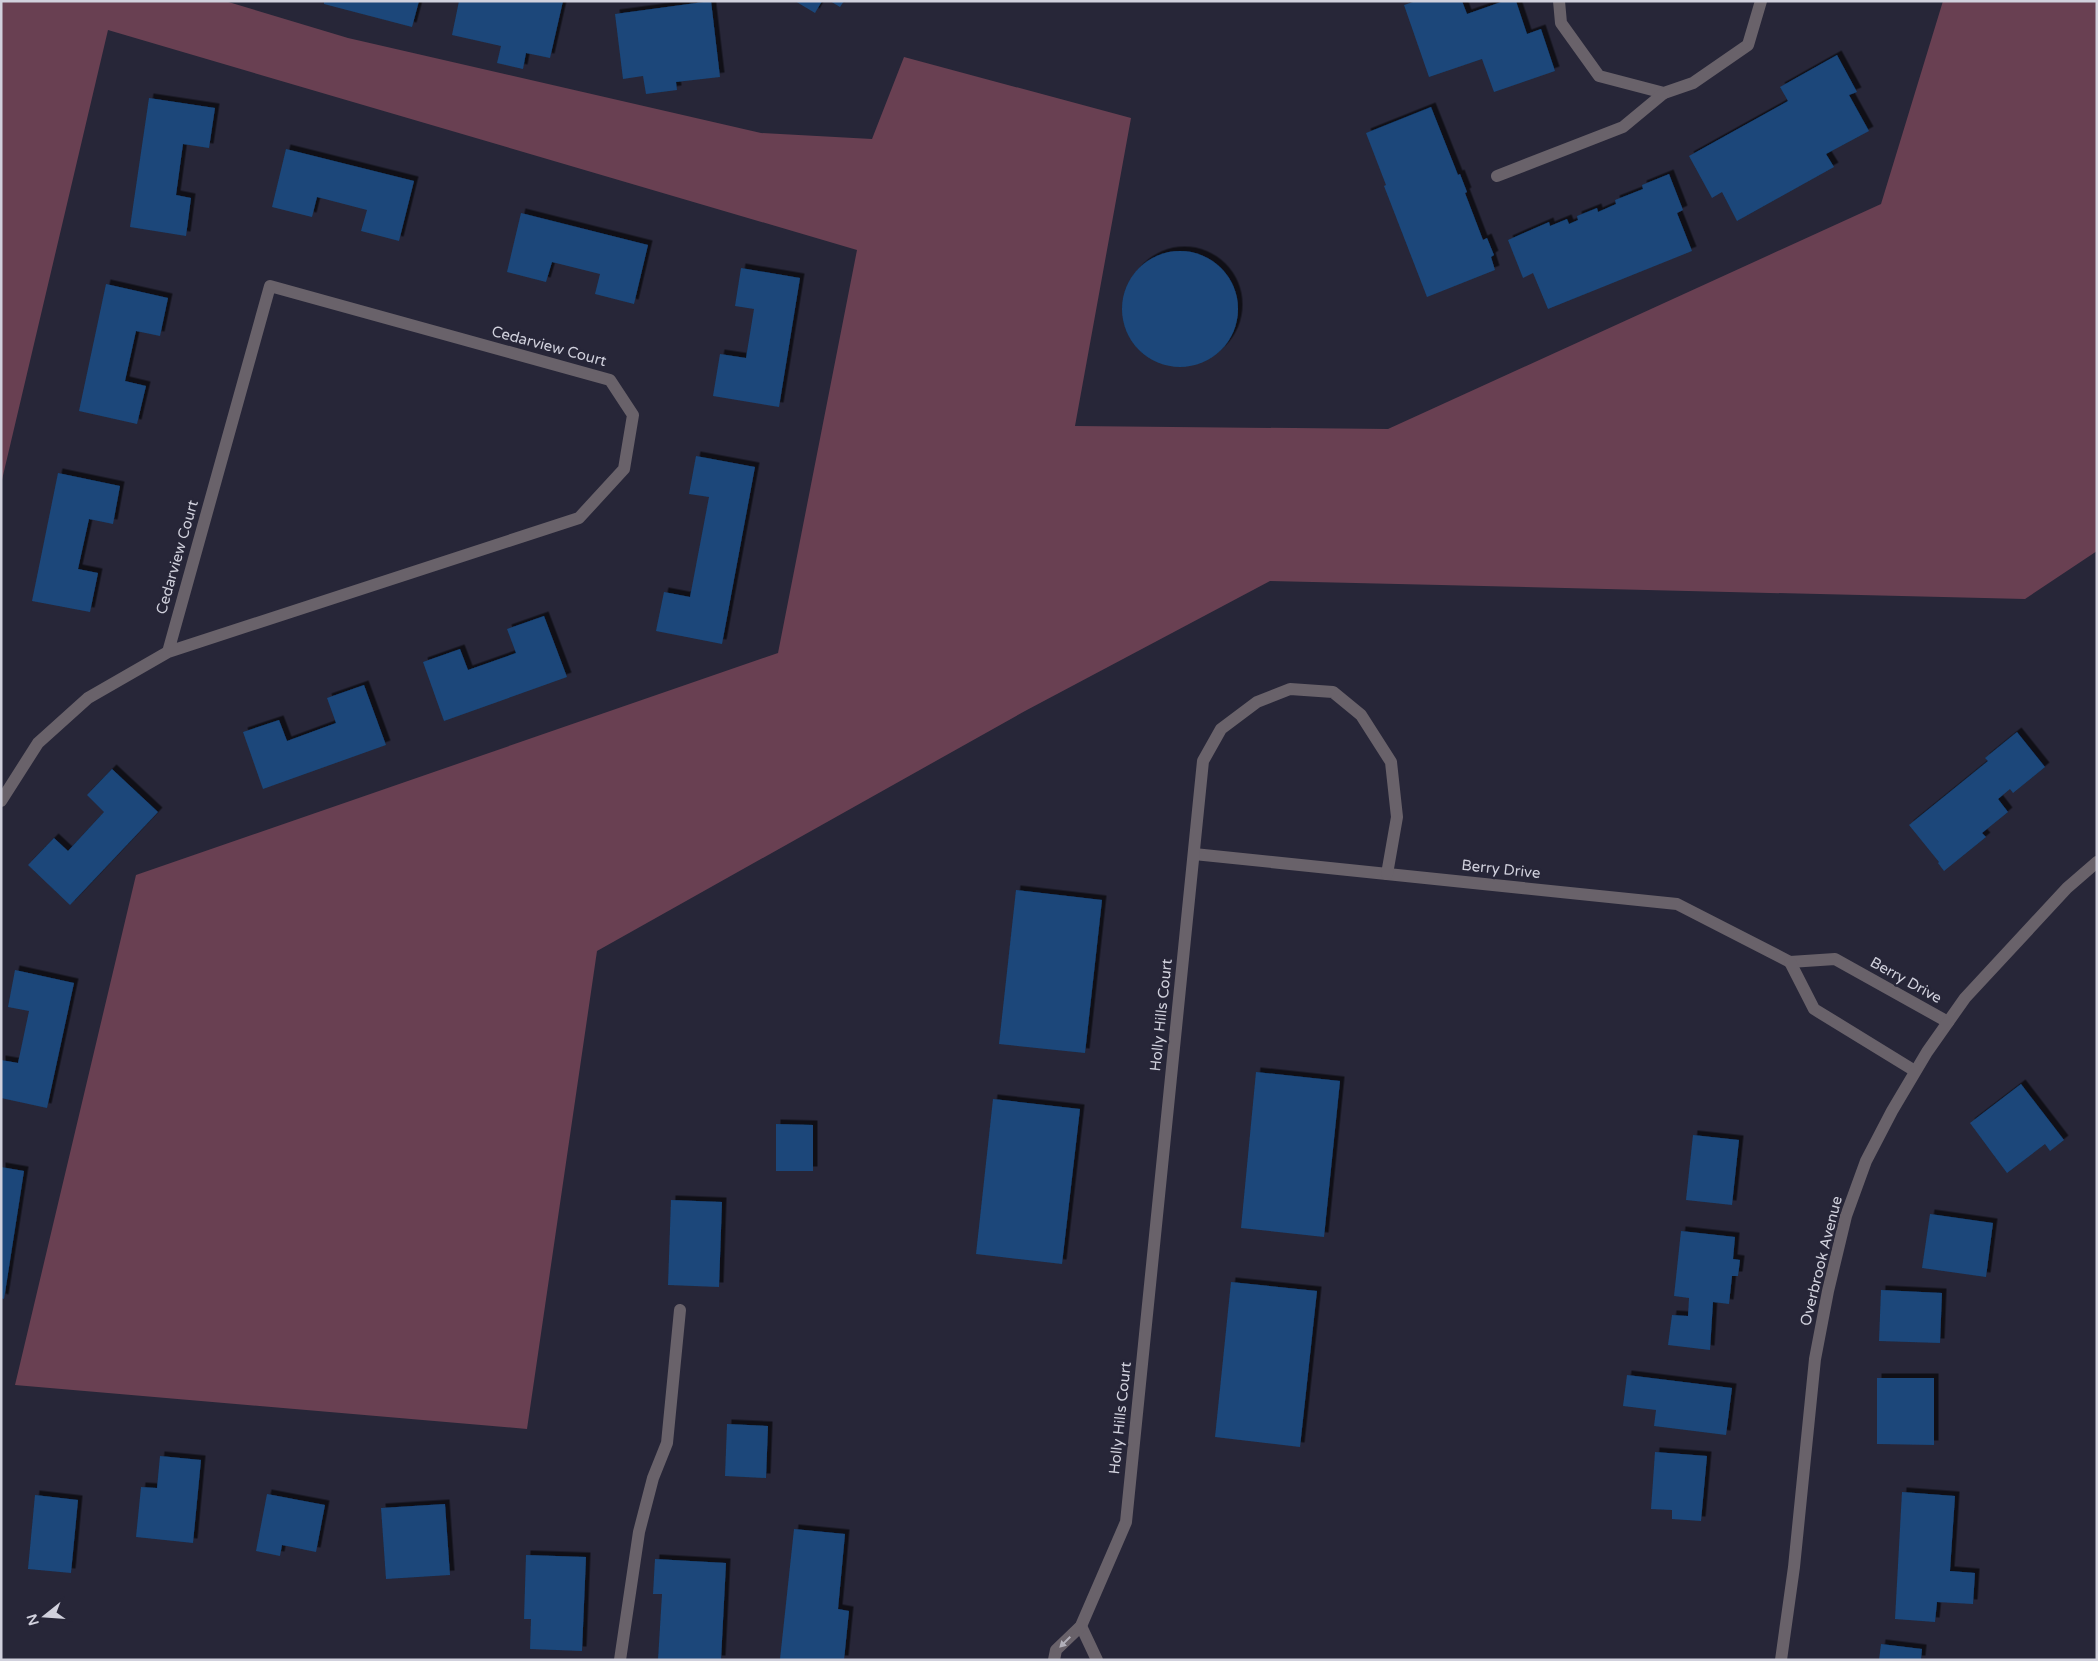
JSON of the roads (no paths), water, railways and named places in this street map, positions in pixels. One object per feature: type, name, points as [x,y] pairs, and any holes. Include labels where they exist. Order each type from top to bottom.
[{"type":"street","points":[[1560,1],[1560,23],[1598,76],[1664,94]]},
{"type":"street","points":[[1497,176],[1623,128],[1664,94],[1693,83],[1748,45],[1761,1]]},
{"type":"street","name":"Cedarview Court","points":[[1,801],[38,743],[88,698],[168,652],[579,518],[624,469],[633,415],[610,380],[270,286],[168,652]]},
{"type":"street","name":"Holly Hills Court","points":[[1054,1660],[1056,1650],[1081,1626],[1126,1522],[1204,761],[1221,729],[1257,702],[1290,690],[1333,692],[1361,716],[1391,762],[1397,817],[1387,874]]},
{"type":"street","name":"Berry Drive","points":[[1194,854],[1678,904],[1790,962],[1835,959],[1948,1022]]},
{"type":"street","name":"Overbrook Avenue","points":[[1781,1660],[1794,1567],[1815,1359],[1828,1291],[1846,1216],[1866,1161],[1915,1072],[1966,998],[2060,895],[2097,862]]},
{"type":"street","points":[[1790,962],[1814,1009],[1915,1072]]},
{"type":"street","points":[[620,1660],[639,1532],[653,1478],[667,1443],[680,1310]]},
{"type":"street","points":[[1081,1626],[1097,1660]]}]
